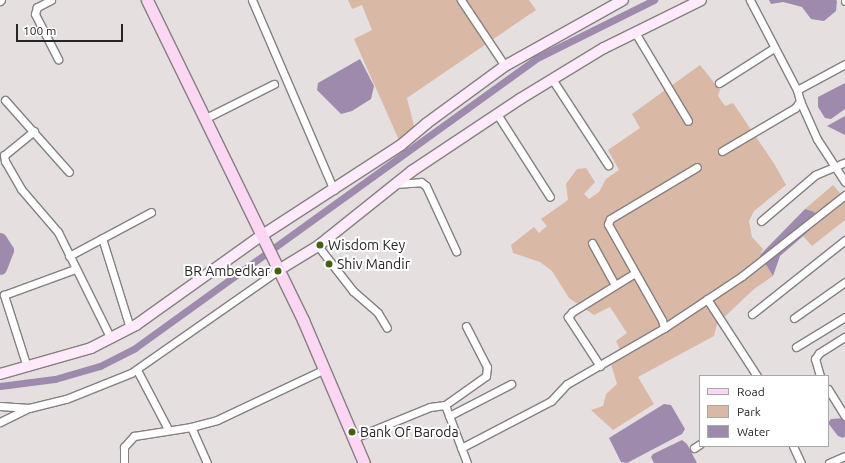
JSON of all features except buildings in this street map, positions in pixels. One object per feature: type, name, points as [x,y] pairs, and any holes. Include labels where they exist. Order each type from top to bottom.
[{"type":"main road","points":[[146,0],[206,118],[272,261],[303,320],[364,463]]},
{"type":"street","points":[[51,0],[38,7],[35,14],[58,59]]},
{"type":"street","points":[[252,0],[334,190]]},
{"type":"street","points":[[461,0],[505,66]]},
{"type":"street","points":[[0,374],[56,360],[111,339],[130,328],[263,240],[401,145],[427,122],[505,66],[623,0]]},
{"type":"street","points":[[0,422],[29,408],[66,399],[137,370],[277,271],[318,246],[395,184],[497,114],[604,48],[636,34],[701,0]]},
{"type":"street","points":[[750,0],[797,90],[800,102],[817,140],[834,168],[845,182]]},
{"type":"street","points":[[636,34],[688,121]]},
{"type":"street","points":[[719,83],[774,48]]},
{"type":"street","points":[[797,90],[845,64]]},
{"type":"street","points":[[552,79],[608,165]]},
{"type":"street","points":[[206,118],[274,84]]},
{"type":"street","points":[[5,100],[69,172]]},
{"type":"street","points":[[722,151],[794,108],[800,102]]},
{"type":"street","points":[[497,114],[550,197]]},
{"type":"street","points":[[34,131],[2,159],[21,189],[58,232],[111,339]]},
{"type":"street","points":[[761,221],[815,175],[845,162]]},
{"type":"street","points":[[664,328],[662,320],[608,226],[609,221],[697,167]]},
{"type":"street","points":[[395,184],[421,182],[426,186],[456,251]]},
{"type":"street","points":[[461,448],[551,401],[567,384],[664,328],[742,276],[845,195]]},
{"type":"street","points":[[69,256],[151,212]]},
{"type":"street","points":[[102,238],[130,328]]},
{"type":"street","points":[[752,314],[845,240]]},
{"type":"street","points":[[592,243],[615,285]]},
{"type":"street","points":[[318,246],[353,291],[378,313],[387,328]]},
{"type":"street","points":[[27,367],[4,295],[75,269]]},
{"type":"street","points":[[600,366],[568,317],[615,285],[636,273]]},
{"type":"street","points":[[794,318],[845,282]]},
{"type":"street","points":[[707,299],[756,375]]},
{"type":"street","points":[[796,347],[845,318]]},
{"type":"street","points":[[354,438],[430,407],[445,405],[488,372],[466,326]]},
{"type":"street","points":[[820,375],[815,359],[819,353],[845,337]]},
{"type":"street","points":[[124,463],[126,442],[134,436],[168,429],[191,427],[218,420],[325,369]]},
{"type":"street","points":[[137,370],[168,429]]},
{"type":"street","points":[[449,416],[511,384]]},
{"type":"street","points":[[829,391],[845,416]]},
{"type":"street","points":[[445,405],[467,463]]},
{"type":"street","points":[[0,406],[29,408]]},
{"type":"street","points":[[191,427],[207,463]]},
{"type":"street","points":[[793,447],[801,463]]},
{"type":"street","points":[[829,463],[845,456]]},
{"type":"green space","points":[[348,0],[529,0],[536,10],[407,98],[415,130],[399,140],[354,39],[372,30],[362,5],[352,9]]},
{"type":"green space","points":[[700,65],[720,90],[718,96],[725,106],[733,103],[775,165],[786,185],[754,211],[749,221],[752,237],[763,249],[760,255],[773,276],[754,289],[717,324],[714,336],[638,377],[654,404],[613,430],[591,410],[603,406],[606,394],[617,384],[611,364],[623,356],[616,341],[627,333],[610,307],[594,315],[569,298],[552,271],[540,262],[513,253],[511,245],[534,227],[539,233],[547,226],[541,219],[568,200],[566,184],[577,169],[586,168],[595,182],[584,194],[589,199],[599,192],[606,179],[619,170],[608,150],[640,128],[632,114]]},
{"type":"green space","points":[[833,185],[840,193],[845,192],[845,220],[812,246],[803,236],[810,230],[815,212],[805,209]]},
{"type":"water","points":[[769,0],[837,1],[836,11],[824,21],[811,19],[802,7],[783,2],[771,4]]},
{"type":"water","points":[[360,59],[374,86],[371,99],[352,111],[341,114],[317,90],[318,83]]},
{"type":"water","points":[[845,83],[845,109],[831,119],[825,118],[818,107],[818,97]]},
{"type":"water","points":[[845,116],[845,135],[827,126]]},
{"type":"water","points":[[805,209],[815,212],[810,230],[780,256],[773,276],[760,255]]},
{"type":"water","points":[[664,404],[671,405],[685,429],[682,434],[627,463],[621,462],[609,438]]},
{"type":"water","points":[[845,418],[845,436],[843,438],[838,436],[829,424],[831,419]]},
{"type":"water","points":[[682,440],[687,444],[697,463],[654,463],[651,457],[653,454]]},
{"type":"waterway","points":[[0,386],[55,379],[100,366],[135,348],[535,59],[654,0]]},
{"type":"waterway","points":[[0,239],[7,250],[0,268]]},
{"type":"place","name":"Wisdom Key","points":[[320,245]]},
{"type":"place","name":"Shiv Mandir","points":[[329,264]]},
{"type":"place","name":"BR Ambedkar","points":[[278,271]]},
{"type":"place","name":"Bank Of Baroda","points":[[352,432]]}]
